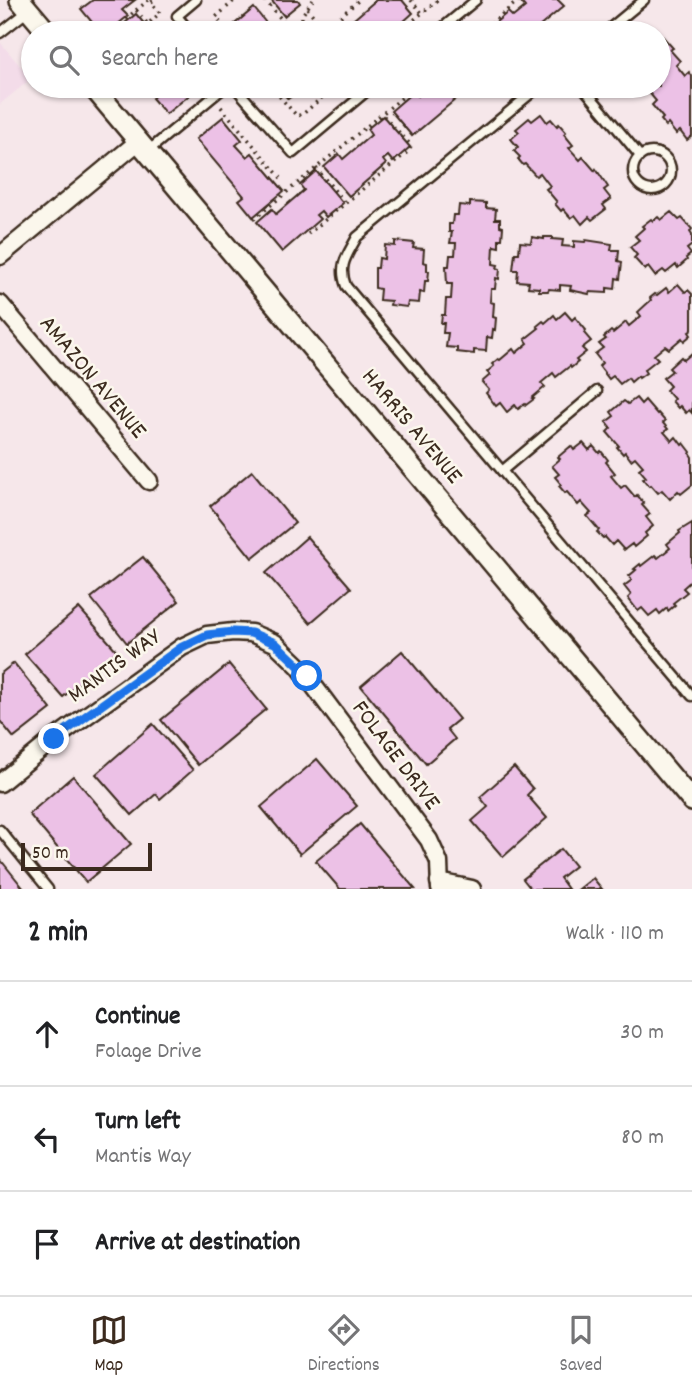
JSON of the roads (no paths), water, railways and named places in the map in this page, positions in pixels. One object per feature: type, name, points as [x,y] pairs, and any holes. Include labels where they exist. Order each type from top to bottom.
[{"type":"street","points":[[24,5],[38,21]]},
{"type":"street","name":"HARRIS AVENUE","points":[[102,98],[692,801]]},
{"type":"street","points":[[0,256],[144,146]]},
{"type":"street","name":"AMAZON AVENUE","points":[[0,303],[149,481]]},
{"type":"street","name":"MANTIS WAY","points":[[0,783],[54,739],[182,647],[207,635],[233,632]]},
{"type":"street","name":"FOLAGE DRIVE","points":[[233,632],[251,633],[275,643],[299,666],[429,840],[439,862],[440,886],[472,889]]},
{"type":"lane","points":[[181,21],[177,16],[196,0]]},
{"type":"lane","points":[[451,21],[476,0]]},
{"type":"lane","points":[[619,21],[644,0]]},
{"type":"lane","points":[[0,33],[24,5]]},
{"type":"lane","points":[[144,146],[211,98]]},
{"type":"lane","points":[[245,98],[293,153],[359,98]]},
{"type":"lane","points":[[525,98],[357,237],[342,265],[343,277],[346,286],[692,696]]},
{"type":"lane","points":[[592,98],[640,156]]},
{"type":"lane","points":[[646,152],[654,152],[667,159],[672,173],[664,187],[650,191],[637,184],[632,169],[640,156],[646,152]]},
{"type":"lane","points":[[502,471],[597,391]]},
{"type":"lane","points":[[0,830],[48,889]]}]
